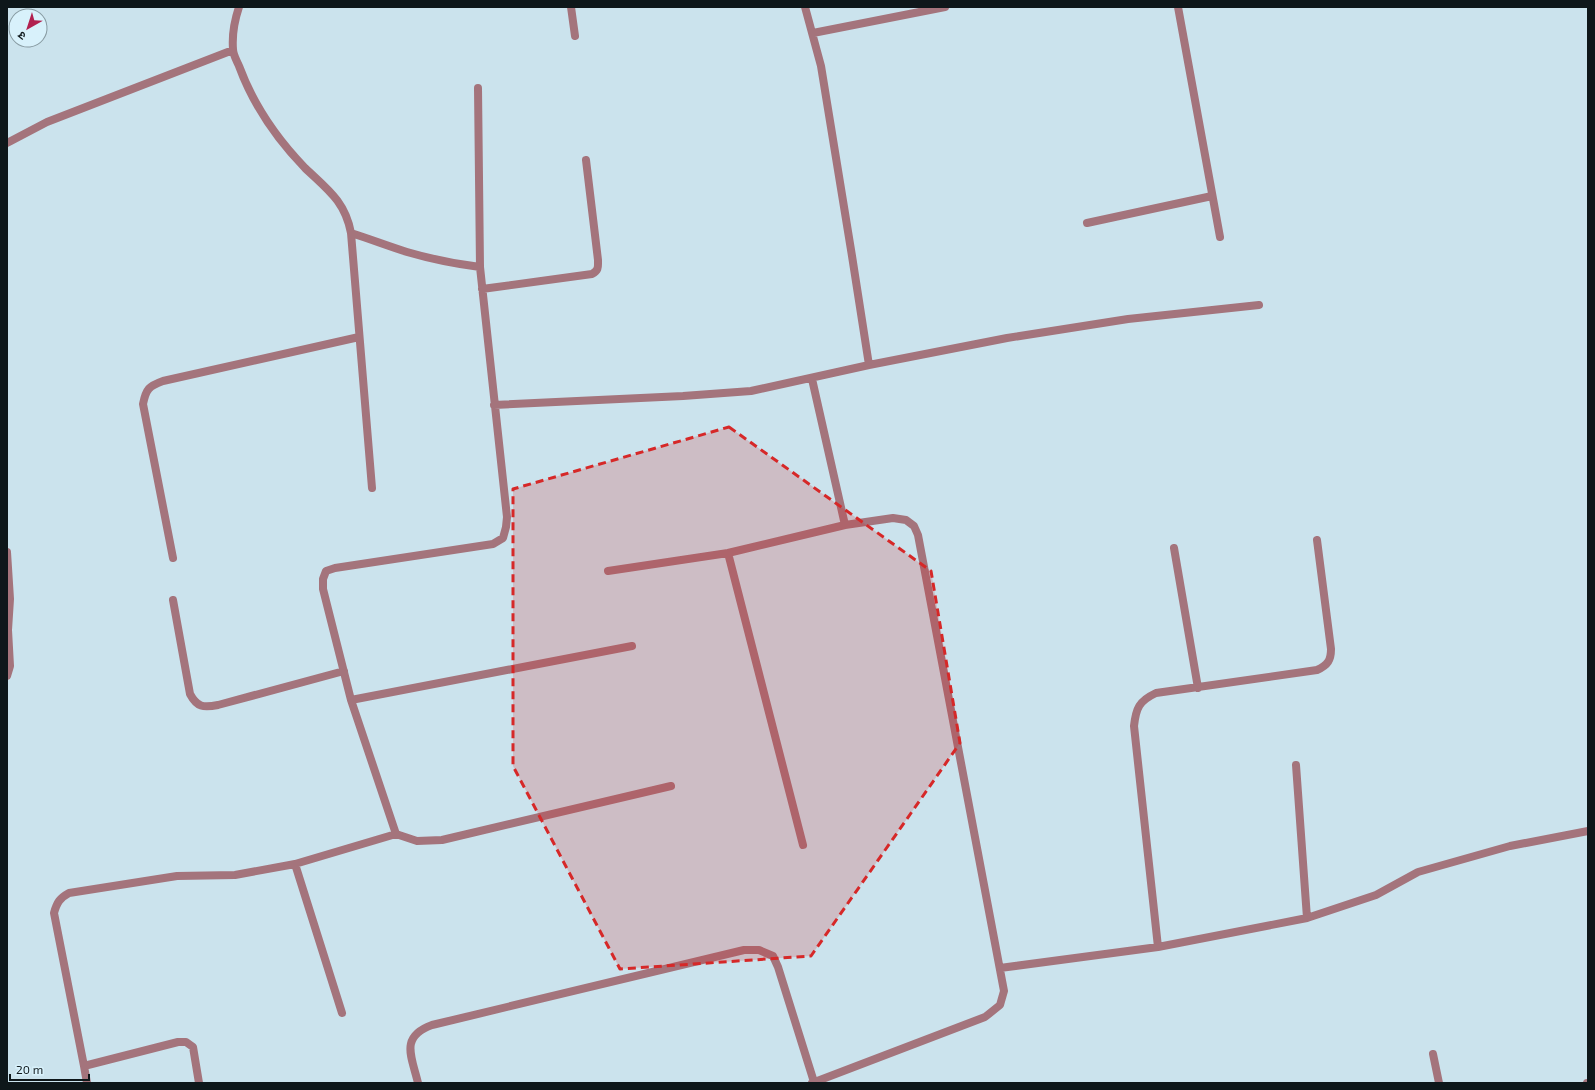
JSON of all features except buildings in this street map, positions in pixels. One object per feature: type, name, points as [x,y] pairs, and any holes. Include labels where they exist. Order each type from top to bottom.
[{"type":"street","points":[[239,7],[236,15],[233,50],[244,80],[264,116],[286,146],[305,168],[323,183],[338,201],[348,219],[351,233],[372,488]]},
{"type":"street","points":[[570,7],[575,36]]},
{"type":"street","points":[[805,7],[813,33],[826,96],[869,365]]},
{"type":"street","points":[[813,33],[945,7]]},
{"type":"street","points":[[1178,7],[1220,237]]},
{"type":"street","points":[[7,143],[47,122],[233,50]]},
{"type":"street","points":[[396,834],[352,700],[322,589],[323,579],[326,571],[335,568],[493,544],[503,538],[507,517],[480,267],[478,88]]},
{"type":"street","points":[[482,289],[592,274],[596,272],[598,260],[586,160]]},
{"type":"street","points":[[1087,223],[1212,196]]},
{"type":"street","points":[[351,233],[378,241],[406,252],[447,263],[480,267]]},
{"type":"street","points":[[494,405],[683,396],[751,391],[812,379],[869,365],[1007,338],[1128,319],[1259,305]]},
{"type":"street","points":[[173,558],[143,404],[145,392],[152,385],[163,380],[359,337]]},
{"type":"street","points":[[812,379],[845,525]]},
{"type":"street","points":[[418,1083],[410,1047],[412,1037],[421,1029],[439,1023],[744,950],[759,950],[773,956],[778,967],[813,1083],[985,1017],[1000,1005],[1004,990],[918,534],[914,526],[906,520],[893,518],[845,525],[728,553],[608,571]]},
{"type":"street","points":[[1158,947],[1134,726],[1136,711],[1141,703],[1156,693],[1317,670],[1326,666],[1331,658],[1331,649],[1317,540]]},
{"type":"street","points":[[1174,548],[1198,688]]},
{"type":"street","points":[[7,552],[10,599],[8,630],[10,666],[7,676]]},
{"type":"street","points":[[728,553],[803,845]]},
{"type":"street","points":[[173,600],[190,694],[194,702],[201,706],[208,707],[218,705],[344,671]]},
{"type":"street","points":[[352,700],[632,646]]},
{"type":"street","points":[[1296,765],[1307,918]]},
{"type":"street","points":[[87,1083],[54,913],[56,904],[60,898],[69,893],[177,876],[235,875],[295,864],[396,834],[417,841],[442,840],[670,786]]},
{"type":"street","points":[[1000,968],[1158,947],[1307,918],[1376,895],[1418,872],[1510,846],[1588,831]]},
{"type":"street","points":[[295,864],[342,1013]]},
{"type":"street","points":[[84,1066],[178,1042],[186,1042],[193,1047],[199,1083]]},
{"type":"street","points":[[1433,1054],[1439,1083]]},
{"type":"highlighted area","points":[[729,427],[931,571],[960,743],[811,956],[620,969],[513,766],[513,489]]}]
